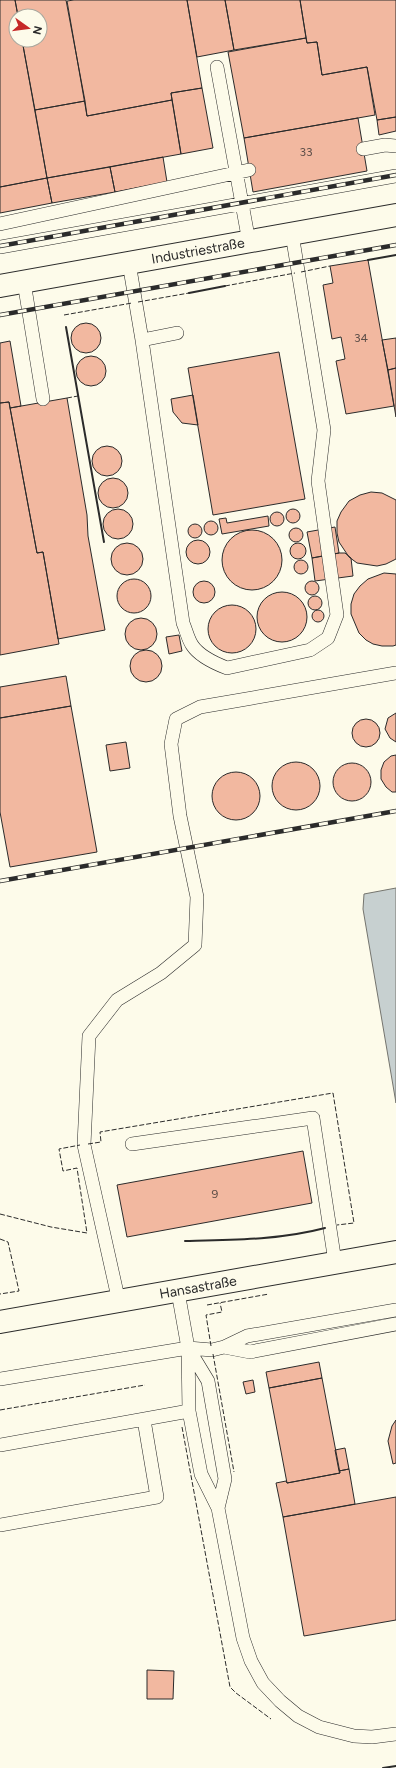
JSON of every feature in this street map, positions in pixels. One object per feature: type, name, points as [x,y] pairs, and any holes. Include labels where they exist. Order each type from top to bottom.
[{"type":"street","name":"Industriestraße","points":[[0,286],[396,215]]},
{"type":"street","name":"Hansastraße","points":[[0,1322],[178,1292],[396,1252]]},
{"type":"lane","points":[[217,67],[249,242]]},
{"type":"lane","points":[[363,149],[385,145],[396,146]]},
{"type":"lane","points":[[0,224],[249,170]]},
{"type":"lane","points":[[0,247],[396,176]]},
{"type":"lane","points":[[129,263],[142,340],[183,623],[192,645],[214,663],[227,668],[310,650],[320,645],[328,638],[337,615],[318,481],[324,430],[292,234]]},
{"type":"lane","points":[[24,282],[43,399]]},
{"type":"lane","points":[[142,340],[177,333]]},
{"type":"lane","points":[[119,1302],[84,1145],[89,1036],[117,1000],[161,973],[196,945],[196,897],[180,816],[171,744],[176,719],[200,707],[396,673]]},
{"type":"lane","points":[[132,1144],[313,1118],[335,1262]]},
{"type":"lane","points":[[178,1292],[188,1348],[189,1411],[201,1474],[218,1508],[243,1638],[251,1661],[263,1683],[280,1701],[298,1716],[319,1728],[354,1736],[372,1737],[396,1734]]},
{"type":"lane","points":[[0,1379],[188,1348],[212,1350],[224,1347],[247,1336],[396,1310]]},
{"type":"lane","points":[[224,1347],[250,1352],[396,1324]]},
{"type":"lane","points":[[188,1348],[208,1381],[224,1479],[218,1508]]},
{"type":"lane","points":[[0,1445],[189,1411]]},
{"type":"lane","points":[[0,1525],[157,1497],[144,1420]]},
{"type":"shaded area","points":[[396,888],[396,1103],[363,909],[364,894]]},
{"type":"building","points":[[0,0],[15,0],[16,8],[8,8],[8,48],[23,48],[47,178],[0,187]]},
{"type":"building","points":[[15,0],[66,0],[85,101],[35,110],[23,48],[48,48],[48,8],[16,8]]},
{"type":"building","points":[[187,0],[202,88],[171,93],[172,100],[87,116],[67,1]]},
{"type":"building","points":[[187,0],[225,0],[234,50],[197,57]]},
{"type":"building","points":[[225,0],[300,0],[306,38],[234,50]]},
{"type":"building","points":[[300,0],[396,0],[396,117],[377,120],[367,67],[322,75],[317,42],[307,43]]},
{"type":"building","points":[[306,38],[307,43],[317,42],[322,75],[367,67],[375,115],[244,138],[228,52]]},
{"type":"building","points":[[202,88],[213,148],[181,154],[171,93]]},
{"type":"building","points":[[172,100],[181,154],[47,178],[35,110],[85,101],[87,116]]},
{"type":"building","points":[[396,117],[396,131],[379,135],[377,120]]},
{"type":"building","points":[[358,118],[367,171],[253,192],[244,138]]},
{"type":"building","points":[[163,157],[167,182],[115,192],[110,167]]},
{"type":"building","points":[[110,167],[115,192],[52,203],[47,178]]},
{"type":"building","points":[[47,178],[52,203],[0,213],[0,187]]},
{"type":"building","points":[[368,260],[394,406],[346,414],[336,361],[345,359],[341,337],[332,339],[323,285],[333,283],[330,266]]},
{"type":"building","points":[[86,323],[97,327],[101,338],[97,349],[86,353],[75,349],[71,338],[75,327]]},
{"type":"building","points":[[396,338],[396,368],[388,370],[382,340]]},
{"type":"building","points":[[10,341],[21,406],[10,408],[9,402],[0,403],[0,343]]},
{"type":"building","points":[[279,352],[305,499],[213,515],[188,368]]},
{"type":"building","points":[[91,356],[102,360],[106,371],[102,382],[91,386],[80,382],[76,371],[80,360]]},
{"type":"building","points":[[396,368],[396,417],[388,370]]},
{"type":"building","points":[[193,395],[198,425],[182,423],[173,412],[171,399]]},
{"type":"building","points":[[67,398],[87,515],[88,536],[105,630],[58,639],[43,552],[37,553],[10,408]]},
{"type":"building","points":[[9,402],[37,553],[43,552],[59,644],[0,655],[0,403]]},
{"type":"building","points":[[107,446],[118,450],[122,461],[118,472],[107,476],[96,472],[92,461],[96,450]]},
{"type":"building","points":[[113,478],[124,482],[128,493],[124,504],[113,508],[102,504],[98,493],[102,482]]},
{"type":"building","points":[[371,492],[382,493],[396,500],[396,559],[386,564],[377,566],[357,563],[349,557],[339,542],[337,533],[337,521],[341,512],[349,501],[360,495]]},
{"type":"building","points":[[118,509],[129,513],[133,524],[129,535],[118,539],[107,535],[103,524],[107,513]]},
{"type":"building","points":[[293,509],[298,511],[300,516],[298,521],[293,523],[288,521],[286,516],[288,511]]},
{"type":"building","points":[[274,512],[280,512],[284,516],[284,522],[280,526],[274,526],[270,522],[270,516]]},
{"type":"building","points":[[268,516],[269,526],[222,534],[219,519],[226,518],[227,523]]},
{"type":"building","points":[[208,521],[214,521],[218,525],[218,531],[214,535],[208,535],[204,531],[204,525]]},
{"type":"building","points":[[192,524],[198,524],[202,528],[202,534],[198,538],[192,538],[188,534],[188,528]]},
{"type":"building","points":[[335,527],[339,553],[312,558],[307,532]]},
{"type":"building","points":[[293,528],[299,528],[303,532],[303,538],[299,542],[293,542],[289,538],[289,532]]},
{"type":"building","points":[[252,530],[269,535],[277,543],[282,560],[277,577],[269,585],[252,590],[235,585],[227,577],[222,560],[227,543],[235,535]]},
{"type":"building","points":[[198,540],[203,541],[209,547],[209,557],[203,563],[198,564],[193,563],[187,557],[186,552],[187,547],[193,541]]},
{"type":"building","points":[[127,543],[133,544],[140,550],[143,559],[142,565],[136,572],[127,575],[121,574],[114,568],[111,559],[112,553],[118,546]]},
{"type":"building","points":[[298,543],[305,548],[306,551],[301,558],[298,559],[291,554],[290,551],[295,544]]},
{"type":"building","points":[[345,553],[351,558],[353,576],[315,581],[312,558]]},
{"type":"building","points":[[301,560],[306,562],[308,567],[306,572],[301,574],[296,572],[294,567],[296,562]]},
{"type":"building","points":[[384,573],[396,574],[396,645],[393,646],[373,644],[366,640],[359,633],[351,614],[351,604],[354,594],[360,586],[368,579]]},
{"type":"building","points":[[134,579],[146,584],[151,596],[146,608],[134,613],[122,608],[117,596],[122,584]]},
{"type":"building","points":[[204,581],[212,584],[215,592],[212,600],[204,603],[196,600],[193,592],[196,584]]},
{"type":"building","points":[[312,581],[317,583],[319,588],[317,593],[312,595],[307,593],[305,588],[307,583]]},
{"type":"building","points":[[282,592],[291,594],[302,603],[307,617],[305,626],[296,637],[282,642],[273,640],[262,631],[257,617],[259,608],[268,597]]},
{"type":"building","points":[[315,596],[320,598],[322,603],[320,608],[315,610],[310,608],[308,603],[310,598]]},
{"type":"building","points":[[227,605],[237,605],[249,612],[256,624],[256,634],[249,646],[237,653],[227,653],[219,649],[212,642],[208,634],[208,624],[212,616],[219,609]]},
{"type":"building","points":[[316,610],[320,610],[324,616],[320,622],[316,622],[312,618],[312,614]]},
{"type":"building","points":[[138,618],[144,618],[153,622],[157,634],[153,646],[144,650],[138,650],[129,646],[125,637],[125,631],[129,622]]},
{"type":"building","points":[[179,635],[182,651],[169,654],[166,637]]},
{"type":"building","points":[[143,650],[149,650],[159,657],[162,666],[161,672],[155,679],[149,682],[143,682],[133,675],[130,669],[130,663],[137,653]]},
{"type":"building","points":[[66,676],[71,706],[0,718],[0,687]]},
{"type":"building","points":[[71,706],[97,852],[10,867],[0,812],[0,718]]},
{"type":"building","points":[[396,713],[396,742],[390,738],[385,729],[388,718]]},
{"type":"building","points":[[366,719],[372,720],[376,723],[379,727],[379,739],[376,743],[372,746],[366,747],[360,746],[356,743],[353,739],[352,733],[353,727],[356,723],[360,720]]},
{"type":"building","points":[[126,742],[130,768],[110,771],[106,745]]},
{"type":"building","points":[[396,755],[396,792],[392,792],[386,787],[381,779],[381,770],[384,762],[391,756]]},
{"type":"building","points":[[296,762],[305,764],[313,769],[318,777],[320,786],[318,795],[313,803],[305,808],[296,810],[287,808],[279,803],[274,795],[272,786],[274,777],[279,769],[287,764]]},
{"type":"building","points":[[348,763],[356,763],[366,768],[370,775],[370,789],[366,796],[356,801],[348,801],[338,796],[336,793],[333,786],[333,778],[338,768],[341,766]]},
{"type":"building","points":[[236,772],[245,774],[253,779],[258,787],[260,796],[258,805],[253,813],[245,818],[236,820],[227,818],[219,813],[214,805],[212,796],[214,787],[219,779],[227,774]]},
{"type":"building","points":[[303,1151],[312,1203],[127,1237],[117,1185]]},
{"type":"building","points":[[319,1362],[322,1378],[269,1388],[266,1372]]},
{"type":"building","points":[[322,1378],[340,1473],[287,1483],[269,1388]]},
{"type":"building","points":[[253,1380],[255,1392],[246,1394],[243,1382]]},
{"type":"building","points":[[396,1420],[396,1463],[393,1464],[388,1441],[392,1426]]},
{"type":"building","points":[[345,1448],[349,1469],[339,1471],[335,1450]]},
{"type":"building","points":[[349,1469],[355,1504],[283,1517],[276,1483],[286,1481],[287,1483],[340,1473],[339,1471]]},
{"type":"building","points":[[396,1497],[396,1620],[304,1636],[283,1517]]},
{"type":"building","points":[[147,1670],[174,1671],[173,1699],[147,1699]]},
{"type":"railway","points":[[0,246],[396,175]]},
{"type":"railway","points":[[0,315],[396,245]]},
{"type":"railway","points":[[0,881],[396,811]]},
{"type":"fence","points":[[301,272],[330,266]]},
{"type":"fence","points":[[225,286],[295,273]]},
{"type":"fence","points":[[138,302],[189,293]]},
{"type":"fence","points":[[64,315],[132,303]]},
{"type":"fence","points":[[67,398],[78,396]]},
{"type":"fence","points":[[88,1144],[101,1142],[100,1132],[333,1093],[354,1223],[337,1225]]},
{"type":"fence","points":[[0,1214],[51,1227],[87,1233],[77,1168],[63,1171],[59,1149],[80,1145]]},
{"type":"fence","points":[[0,1239],[8,1242],[19,1291],[0,1294]]},
{"type":"fence","points":[[207,1305],[269,1294]]},
{"type":"fence","points":[[211,1346],[206,1315],[222,1312],[220,1303]]},
{"type":"fence","points":[[213,1354],[234,1472]]},
{"type":"fence","points":[[0,1410],[145,1385]]},
{"type":"fence","points":[[182,1427],[230,1687],[271,1719]]},
{"type":"wall","points":[[368,260],[396,255]]},
{"type":"wall","points":[[189,293],[225,286]]},
{"type":"wall","points":[[66,327],[104,542]]},
{"type":"wall","points":[[185,1241],[238,1240],[273,1237],[325,1228]]},
{"type":"wall","points":[[383,1768],[396,1766]]}]
